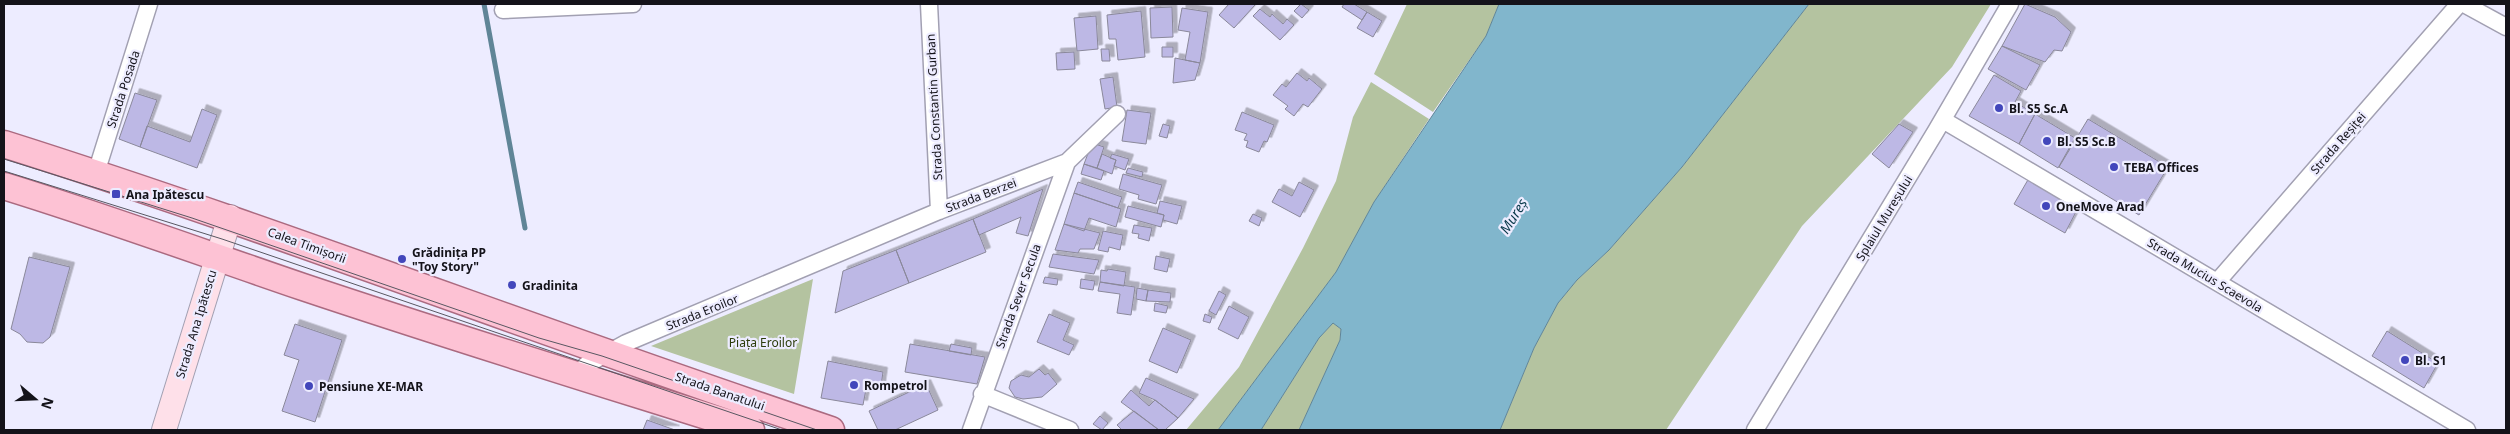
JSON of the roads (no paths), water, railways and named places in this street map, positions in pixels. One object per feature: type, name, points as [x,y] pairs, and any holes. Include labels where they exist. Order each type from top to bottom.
[{"type":"main road","name":"Calea Timișorii","points":[[4,144],[230,218],[542,330],[609,352]]},
{"type":"main road","points":[[4,186],[102,216],[312,290],[752,430]]},
{"type":"main road","name":"Strada Banatului","points":[[609,352],[832,430]]},
{"type":"street","name":"Strada Posada","points":[[96,173],[149,4]]},
{"type":"street","points":[[503,10],[633,4]]},
{"type":"street","name":"Strada Constantin Gurban","points":[[929,4],[939,211]]},
{"type":"street","name":"Splaiul Mureșului","points":[[1755,430],[1943,120],[2010,4]]},
{"type":"street","name":"Strada Reșiței","points":[[2217,282],[2459,4]]},
{"type":"street","points":[[2464,4],[2506,27]]},
{"type":"street","name":"Strada Berzei","points":[[832,258],[939,211],[1067,162],[1117,114]]},
{"type":"street","name":"Strada Mucius Scaevola","points":[[1943,120],[2467,430]]},
{"type":"street","name":"Strada Sever Secula","points":[[971,430],[982,394],[1067,162]]},
{"type":"street","name":"Strada Ana Ipătescu","points":[[164,430],[230,218]]},
{"type":"street","name":"Strada Eroilor","points":[[578,376],[586,365],[626,343],[832,258]]},
{"type":"street","points":[[982,394],[1070,430]]},
{"type":"water","name":"Mureș","points":[[1499,4],[1809,4],[1682,167],[1609,250],[1577,280],[1558,303],[1534,348],[1500,430],[1299,430],[1340,340],[1341,329],[1333,323],[1319,338],[1261,430],[1218,430],[1336,272],[1374,202],[1486,36]]},
{"type":"waterway","points":[[484,4],[525,228]]},
{"type":"tram line","points":[[4,159],[192,218],[539,338],[602,356],[817,430]]},
{"type":"tram line","points":[[4,171],[222,239],[782,430]]},
{"type":"place","name":"Bl. S5 Sc.A","points":[[1999,108]]},
{"type":"place","name":"Bl. S5 Sc.B","points":[[2047,141]]},
{"type":"place","name":"TEBA Offices","points":[[2114,167]]},
{"type":"place","name":"Ana Ipătescu","points":[[116,194]]},
{"type":"place","name":"OneMove Arad","points":[[2046,206]]},
{"type":"place","name":"Grădinița PP \"Toy Story\"","points":[[402,259]]},
{"type":"place","name":"Gradinita","points":[[512,285]]},
{"type":"place","name":"Bl. S1","points":[[2405,360]]},
{"type":"place","name":"Rompetrol","points":[[854,385]]},
{"type":"place","name":"Pensiune XE-MAR","points":[[309,386]]},
{"type":"park label","name":"Piața Eroilor","points":[[763,342]]}]
